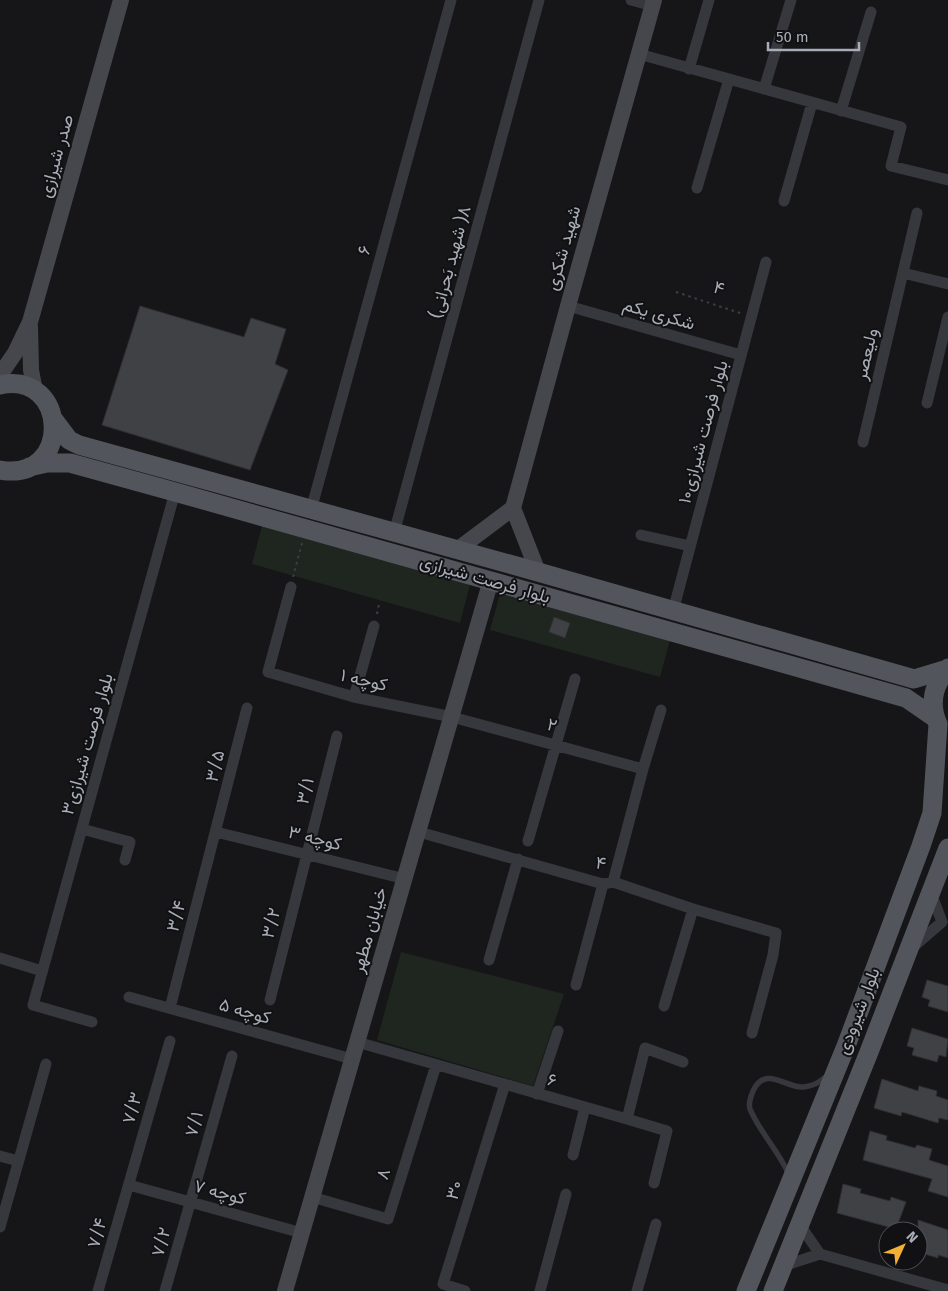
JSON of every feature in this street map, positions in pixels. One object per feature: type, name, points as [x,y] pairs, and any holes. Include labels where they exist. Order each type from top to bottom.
[{"type":"main road","points":[[0,385],[12,383],[35,391]]},
{"type":"main road","name":"بلوار فرصت شیرازی","points":[[35,391],[47,404],[54,420],[69,440],[79,445],[538,572],[914,679],[948,668]]},
{"type":"main road","points":[[11,472],[44,456],[51,445],[54,420]]},
{"type":"main road","name":"بلوار فرصت شیرازی","points":[[11,472],[47,463],[70,464],[175,492],[906,698],[940,726]]},
{"type":"main road","name":"بلوار شیرودی","points":[[746,1291],[836,1068],[932,812],[940,726],[933,701],[935,689],[940,678],[948,668]]},
{"type":"main road","name":"بلوار شیرودی","points":[[773,1291],[948,848]]},
{"type":"street","name":"صدر شیرازی","points":[[0,375],[15,353],[30,322],[121,0]]},
{"type":"street","name":"۶","points":[[311,510],[451,0]]},
{"type":"street","name":"(شهید بَحرانی )۸","points":[[394,533],[540,0]]},
{"type":"street","points":[[631,0],[653,3]]},
{"type":"street","points":[[690,68],[709,0]]},
{"type":"street","points":[[764,89],[791,0]]},
{"type":"street","name":"شهید شکری","points":[[513,508],[653,3]]},
{"type":"street","points":[[841,111],[871,12]]},
{"type":"street","points":[[639,54],[900,127],[891,166],[948,180]]},
{"type":"street","points":[[697,188],[729,79]]},
{"type":"street","points":[[784,201],[812,103]]},
{"type":"street","name":"ولیعصر","points":[[863,442],[917,213]]},
{"type":"street","name":"بلوار فرصت شیرازی۱۰","points":[[673,611],[766,262]]},
{"type":"street","points":[[903,273],[948,284]]},
{"type":"street","name":"شکری یکم","points":[[568,306],[741,355]]},
{"type":"street","points":[[927,402],[948,317]]},
{"type":"street","name":"صدر شیرازی","points":[[30,322],[30,370],[35,391]]},
{"type":"street","name":"۳بلوار فرصت شیرازی","points":[[92,1022],[33,1005],[175,492]]},
{"type":"street","points":[[457,550],[513,508],[538,572]]},
{"type":"street","points":[[640,535],[690,546]]},
{"type":"street","name":"خیابان مطهر","points":[[285,1291],[420,832],[491,580]]},
{"type":"street","name":"کوچه ۱","points":[[291,587],[268,672],[354,698],[452,717]]},
{"type":"street","points":[[354,698],[374,626]]},
{"type":"street","points":[[528,841],[575,680]]},
{"type":"street","name":"۳/۵","points":[[216,832],[247,708]]},
{"type":"street","points":[[576,985],[661,710]]},
{"type":"street","name":"۲","points":[[452,717],[643,768]]},
{"type":"street","name":"۳/۱","points":[[307,854],[337,736]]},
{"type":"street","points":[[82,829],[130,842],[125,860]]},
{"type":"street","name":"کوچه ۳","points":[[216,832],[405,879]]},
{"type":"street","name":"۳/۴","points":[[170,1008],[216,832]]},
{"type":"street","name":"۴","points":[[420,832],[608,883],[776,934],[773,955],[752,1032]]},
{"type":"street","name":"۳/۲","points":[[270,1000],[307,854]]},
{"type":"street","points":[[489,960],[518,859]]},
{"type":"street","points":[[908,951],[945,922],[930,893]]},
{"type":"street","points":[[664,1006],[693,909]]},
{"type":"street","points":[[0,958],[42,971]]},
{"type":"street","name":"کوچه ۵","points":[[129,997],[352,1059]]},
{"type":"street","points":[[537,1094],[558,1030]]},
{"type":"street","name":"۷/۳","points":[[129,1185],[170,1041]]},
{"type":"street","name":"۶","points":[[357,1042],[667,1131],[654,1183]]},
{"type":"street","points":[[628,1119],[645,1048],[683,1062]]},
{"type":"street","name":"۷/۱","points":[[190,1202],[232,1056]]},
{"type":"street","points":[[0,1227],[46,1064]]},
{"type":"street","name":"۸","points":[[312,1197],[388,1219],[436,1064]]},
{"type":"street","name":"۳۰","points":[[465,1291],[443,1284],[505,1084]]},
{"type":"street","points":[[573,1154],[585,1107]]},
{"type":"street","points":[[0,1156],[18,1161]]},
{"type":"street","name":"کوچه ۷","points":[[129,1185],[302,1233]]},
{"type":"street","name":"۷/۴","points":[[98,1291],[129,1185]]},
{"type":"street","points":[[540,1291],[566,1194]]},
{"type":"street","name":"۷/۲","points":[[165,1291],[190,1202]]},
{"type":"street","points":[[637,1291],[656,1224]]},
{"type":"street","points":[[800,1225],[820,1254]]},
{"type":"street","points":[[783,1266],[820,1254],[948,1290]]},
{"type":"lane","points":[[791,1180],[779,1155],[758,1125],[749,1106],[751,1096],[759,1082],[767,1078],[802,1088],[816,1085],[836,1068]]},
{"type":"path","name":"۴","points":[[676,292],[751,316]]},
{"type":"path","points":[[291,587],[305,528]]},
{"type":"shaded area","points":[[263,522],[471,581],[460,623],[252,564]]},
{"type":"shaded area","points":[[500,594],[670,640],[660,677],[490,630]]},
{"type":"shaded area","points":[[401,952],[564,994],[533,1086],[377,1040]]},
{"type":"building","points":[[140,306],[244,337],[251,318],[286,329],[275,364],[288,370],[250,470],[102,425]]},
{"type":"building","points":[[554,617],[570,623],[565,638],[549,632]]},
{"type":"building","points":[[927,980],[948,986],[948,1012],[928,1006],[930,1000],[922,997]]},
{"type":"building","points":[[912,1028],[948,1039],[946,1057],[939,1055],[937,1062],[912,1055],[914,1048],[907,1046]]},
{"type":"building","points":[[882,1079],[918,1091],[919,1086],[937,1091],[936,1096],[948,1100],[948,1120],[939,1118],[938,1123],[902,1112],[901,1116],[874,1108]]},
{"type":"building","points":[[870,1131],[887,1136],[886,1140],[915,1148],[917,1145],[932,1149],[929,1160],[948,1166],[948,1197],[928,1191],[932,1179],[863,1160]]},
{"type":"building","points":[[843,1184],[861,1189],[860,1193],[890,1201],[891,1197],[906,1202],[899,1221],[878,1221],[878,1224],[837,1213]]},
{"type":"building","points":[[928,1223],[948,1230],[948,1258],[938,1255],[938,1258],[928,1255]]}]
